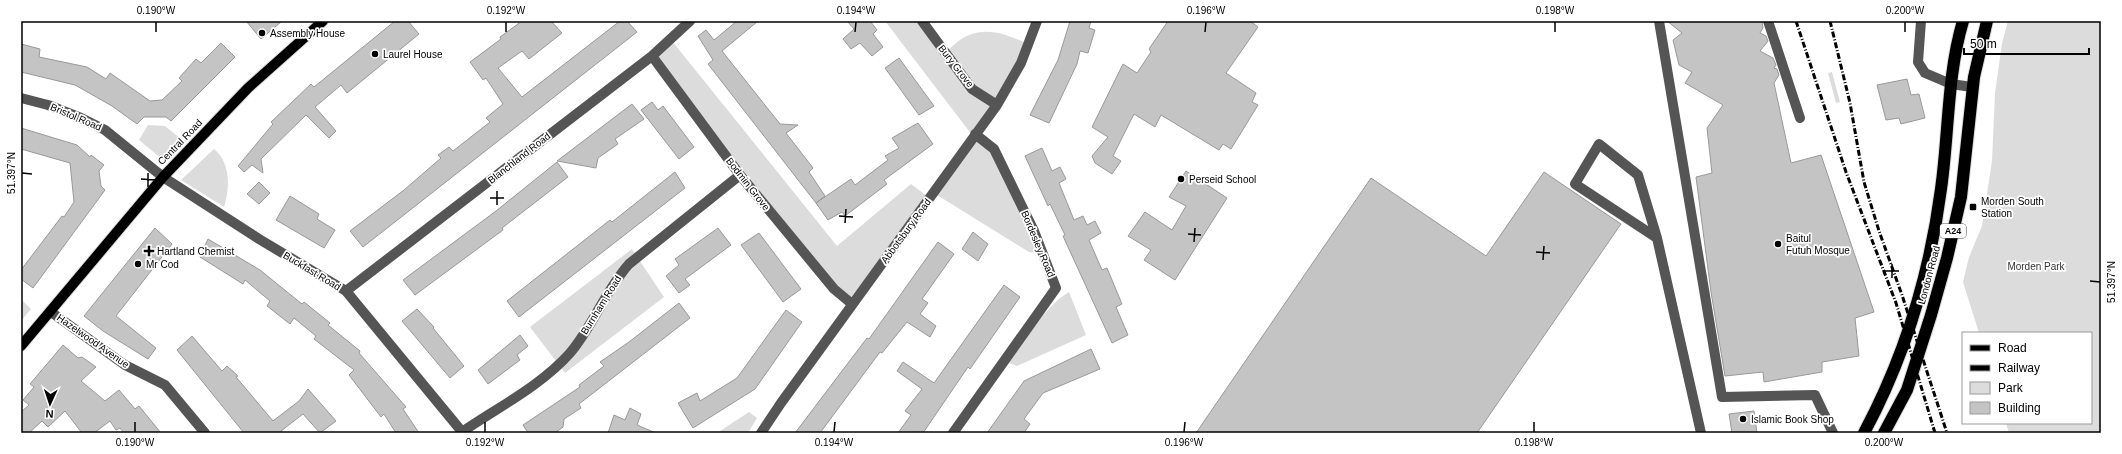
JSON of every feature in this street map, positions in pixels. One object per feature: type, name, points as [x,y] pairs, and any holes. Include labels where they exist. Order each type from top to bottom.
[{"type":"highway","name":"London Road","points":[[1864,433],[1888,383],[1916,305],[1929,254],[1942,183],[1951,84],[1963,21]]},
{"type":"highway","name":"London Road","points":[[1884,433],[1906,390],[1931,315],[1947,258],[1962,189],[1972,87],[1977,58],[1987,21]]},
{"type":"main road","name":"Central Road","points":[[21,346],[163,177],[248,88],[323,21]]},
{"type":"street","name":"Blanchland Road","points":[[346,291],[652,56],[690,21]]},
{"type":"street","name":"Bury Grove","points":[[922,21],[972,89],[997,105]]},
{"type":"street","name":"Abbotsbury Road","points":[[761,433],[852,304],[997,105],[1022,62],[1037,21]]},
{"type":"street","points":[[1659,21],[1722,398],[1815,395],[1833,433]]},
{"type":"street","points":[[1768,21],[1800,118]]},
{"type":"street","points":[[1921,21],[1918,62],[1925,73],[1951,84],[1972,87]]},
{"type":"street","name":"Bodmin Grove","points":[[652,56],[740,175],[834,290],[852,304]]},
{"type":"street","name":"Bristol Road","points":[[21,98],[62,110],[105,130],[163,177]]},
{"type":"street","name":"Bordesley Road","points":[[953,433],[1056,288],[1034,231],[994,149],[975,134]]},
{"type":"street","points":[[1657,238],[1575,184],[1599,144],[1638,175],[1657,238],[1701,433]]},
{"type":"street","name":"Burnham Road","points":[[462,433],[550,372],[570,352],[616,279],[629,264],[740,175]]},
{"type":"street","name":"Buckfast Road","points":[[163,177],[259,239],[346,291],[462,433]]},
{"type":"street","name":"Hazelwood Avenue","points":[[51,312],[125,365],[166,385],[204,433]]},
{"type":"green space","points":[[885,21],[919,21],[943,54],[962,38],[984,32],[998,33],[1026,43],[997,100],[972,135]]},
{"type":"green space","name":"Morden Park","points":[[2008,21],[2101,21],[2101,433],[2009,433],[2006,424],[2092,424],[2092,332],[1979,332],[1963,282],[1969,257],[1982,226],[1992,161],[1995,93],[2002,43]]},
{"type":"green space","points":[[672,41],[837,246],[911,184],[927,196],[850,299],[836,286],[741,171],[656,56]]},
{"type":"green space","points":[[1832,72],[1840,102],[1836,103],[1828,73]]},
{"type":"green space","points":[[148,125],[165,126],[182,140],[163,160],[139,140]]},
{"type":"green space","points":[[976,140],[990,151],[1030,230],[1038,253],[1029,252],[937,195]]},
{"type":"green space","points":[[214,149],[224,161],[228,176],[224,207],[181,180]]},
{"type":"green space","points":[[632,249],[664,297],[565,373],[530,327]]},
{"type":"green space","points":[[1069,292],[1086,335],[1017,366],[1009,363],[1044,314],[1052,305]]},
{"type":"green space","points":[[21,299],[31,309],[21,321]]},
{"type":"green space","points":[[749,412],[757,418],[748,433],[717,433]]},
{"type":"building","name":"Assembly House","points":[[246,21],[282,21],[261,39]]},
{"type":"building","points":[[395,21],[408,21],[419,34],[347,93],[341,85],[315,107],[336,131],[329,138],[306,115],[261,159],[263,173],[252,165],[244,172],[238,166],[273,124],[271,122],[311,84],[314,87]]},
{"type":"building","points":[[522,21],[551,21],[562,33],[529,59],[522,51],[498,68],[522,97],[620,21],[627,21],[637,32],[363,247],[350,231],[404,190],[441,158],[438,155],[449,147],[453,151],[490,122],[486,118],[503,104],[486,78],[483,80],[470,62]]},
{"type":"building","points":[[737,21],[758,21],[722,51],[780,124],[798,125],[786,133],[813,168],[809,172],[825,196],[816,203],[708,64],[713,60],[698,36],[706,30],[714,40]]},
{"type":"building","points":[[847,21],[870,21],[877,30],[873,34],[883,47],[872,56],[860,43],[851,49],[843,39],[854,29]]},
{"type":"building","points":[[1070,21],[1091,21],[1089,28],[1095,30],[1088,53],[1080,51],[1077,64],[1049,123],[1030,115],[1058,60]]},
{"type":"building","points":[[1168,21],[1250,21],[1258,27],[1226,73],[1256,93],[1252,102],[1258,105],[1231,149],[1223,144],[1219,150],[1161,115],[1155,127],[1134,114],[1113,156],[1121,161],[1112,174],[1095,163],[1092,156],[1108,137],[1092,127],[1123,64],[1137,73],[1151,52],[1149,49]]},
{"type":"building","name":"Baitul Futuh Mosque","points":[[1667,21],[1762,21],[1763,28],[1760,33],[1766,36],[1768,41],[1760,51],[1773,58],[1776,65],[1774,68],[1777,69],[1779,75],[1774,83],[1791,163],[1821,155],[1874,312],[1855,318],[1859,356],[1822,362],[1822,372],[1764,382],[1763,372],[1725,376],[1711,292],[1696,177],[1712,173],[1707,128],[1723,105],[1685,83],[1692,72],[1679,65],[1673,40],[1682,33]]},
{"type":"building","points":[[221,43],[235,57],[171,121],[166,117],[144,117],[137,124],[112,106],[75,85],[21,72],[21,44],[40,49],[39,57],[87,67],[106,79],[110,73],[150,101],[162,100],[182,81],[179,78],[196,59],[201,63]]},
{"type":"building","points":[[899,58],[934,106],[919,115],[885,68]]},
{"type":"building","points":[[1907,79],[1911,95],[1919,94],[1925,118],[1901,124],[1899,118],[1886,120],[1877,85]]},
{"type":"building","points":[[652,102],[658,110],[663,106],[694,147],[679,159],[641,110]]},
{"type":"building","points":[[632,104],[644,119],[615,139],[618,144],[598,158],[596,168],[557,161]]},
{"type":"building","points":[[918,123],[933,144],[884,180],[887,184],[845,216],[842,212],[828,220],[816,203],[851,179],[855,185],[888,160],[885,156],[899,148],[892,138]]},
{"type":"building","points":[[21,128],[77,145],[90,157],[91,155],[104,165],[99,171],[101,186],[105,190],[33,288],[21,279],[21,270],[62,216],[64,217],[74,202],[70,163],[21,149]]},
{"type":"building","points":[[1042,148],[1052,171],[1060,167],[1066,179],[1059,183],[1074,220],[1083,216],[1087,225],[1095,221],[1101,233],[1089,240],[1102,270],[1107,268],[1122,304],[1116,307],[1128,335],[1112,343],[1063,236],[1065,235],[1050,204],[1048,206],[1025,156]]},
{"type":"building","points":[[557,162],[568,177],[502,228],[503,230],[415,295],[403,280],[496,211]]},
{"type":"building","points":[[1186,171],[1227,198],[1175,280],[1144,260],[1151,250],[1128,236],[1145,212],[1172,230],[1186,206],[1169,197]]},
{"type":"building","points":[[675,172],[685,188],[519,317],[507,301],[610,220],[612,222]]},
{"type":"building","points":[[1544,172],[1621,224],[1477,433],[1196,433],[1371,178],[1486,256]]},
{"type":"building","points":[[259,182],[270,193],[259,204],[247,194]]},
{"type":"building","points":[[290,196],[319,214],[317,219],[335,230],[324,248],[276,220]]},
{"type":"building","points":[[155,228],[172,244],[116,316],[156,348],[148,359],[103,331],[84,316]]},
{"type":"building","points":[[718,228],[731,245],[685,279],[690,285],[679,293],[666,276],[679,265],[675,259]]},
{"type":"building","points":[[973,232],[988,244],[978,261],[962,249]]},
{"type":"building","points":[[759,233],[801,289],[783,302],[741,245]]},
{"type":"building","points":[[208,239],[260,270],[302,304],[304,302],[330,323],[328,325],[360,351],[359,353],[406,407],[403,409],[419,433],[396,433],[384,414],[381,417],[349,375],[354,370],[314,339],[316,336],[294,318],[290,324],[267,306],[270,301],[245,280],[243,284],[200,257]]},
{"type":"building","points":[[938,242],[954,254],[922,299],[928,303],[920,314],[936,326],[930,337],[907,322],[882,353],[880,352],[820,433],[795,433],[867,338],[869,339]]},
{"type":"building","points":[[1004,285],[1020,297],[970,369],[968,367],[923,433],[898,433],[911,415],[905,411],[922,389],[897,371],[903,362],[934,383]]},
{"type":"building","points":[[679,303],[690,318],[579,404],[581,408],[564,419],[563,427],[555,433],[528,433],[523,425],[580,387],[579,385],[604,366],[600,362],[629,342]]},
{"type":"building","points":[[417,309],[434,327],[433,328],[464,366],[450,378],[402,321]]},
{"type":"building","points":[[786,310],[802,322],[755,389],[693,428],[678,403],[697,393],[700,401],[737,378]]},
{"type":"building","points":[[520,335],[528,346],[517,355],[520,360],[488,384],[478,370]]},
{"type":"building","points":[[192,336],[222,371],[227,366],[238,376],[236,377],[273,421],[299,401],[308,389],[336,421],[320,433],[303,414],[281,431],[283,433],[244,433],[177,350]]},
{"type":"building","points":[[63,345],[78,358],[82,357],[96,367],[81,381],[105,401],[119,390],[135,409],[139,406],[161,433],[124,433],[120,428],[116,430],[110,421],[94,433],[82,433],[65,411],[48,427],[42,421],[29,433],[21,433],[21,412],[29,405],[23,400],[34,387],[30,384]]},
{"type":"building","points":[[1091,349],[1100,369],[1043,393],[1024,419],[1030,424],[1024,433],[987,433],[1024,381]]},
{"type":"building","points":[[630,408],[641,414],[637,425],[656,433],[608,433],[614,415],[625,420]]},
{"type":"building","name":"Islamic Book Shop","points":[[1754,411],[1757,433],[1732,433],[1729,414]]},
{"type":"railway","points":[[1796,21],[1846,172],[1896,303],[1935,433]]},
{"type":"railway","points":[[1830,21],[1850,103],[1864,182],[1947,433]]},
{"type":"place","name":"Assembly House","points":[[262,33]]},
{"type":"place","name":"Laurel House","points":[[375,54]]},
{"type":"place","name":"Perseid School","points":[[1181,179]]},
{"type":"place","name":"Morden South Station","points":[[1973,207]]},
{"type":"place","name":"Baitul Futuh Mosque","points":[[1778,244]]},
{"type":"place","name":"Hartland Chemist","points":[[149,251]]},
{"type":"place","name":"Mr Cod","points":[[138,264]]},
{"type":"place","name":"Islamic Book Shop","points":[[1743,419]]}]
